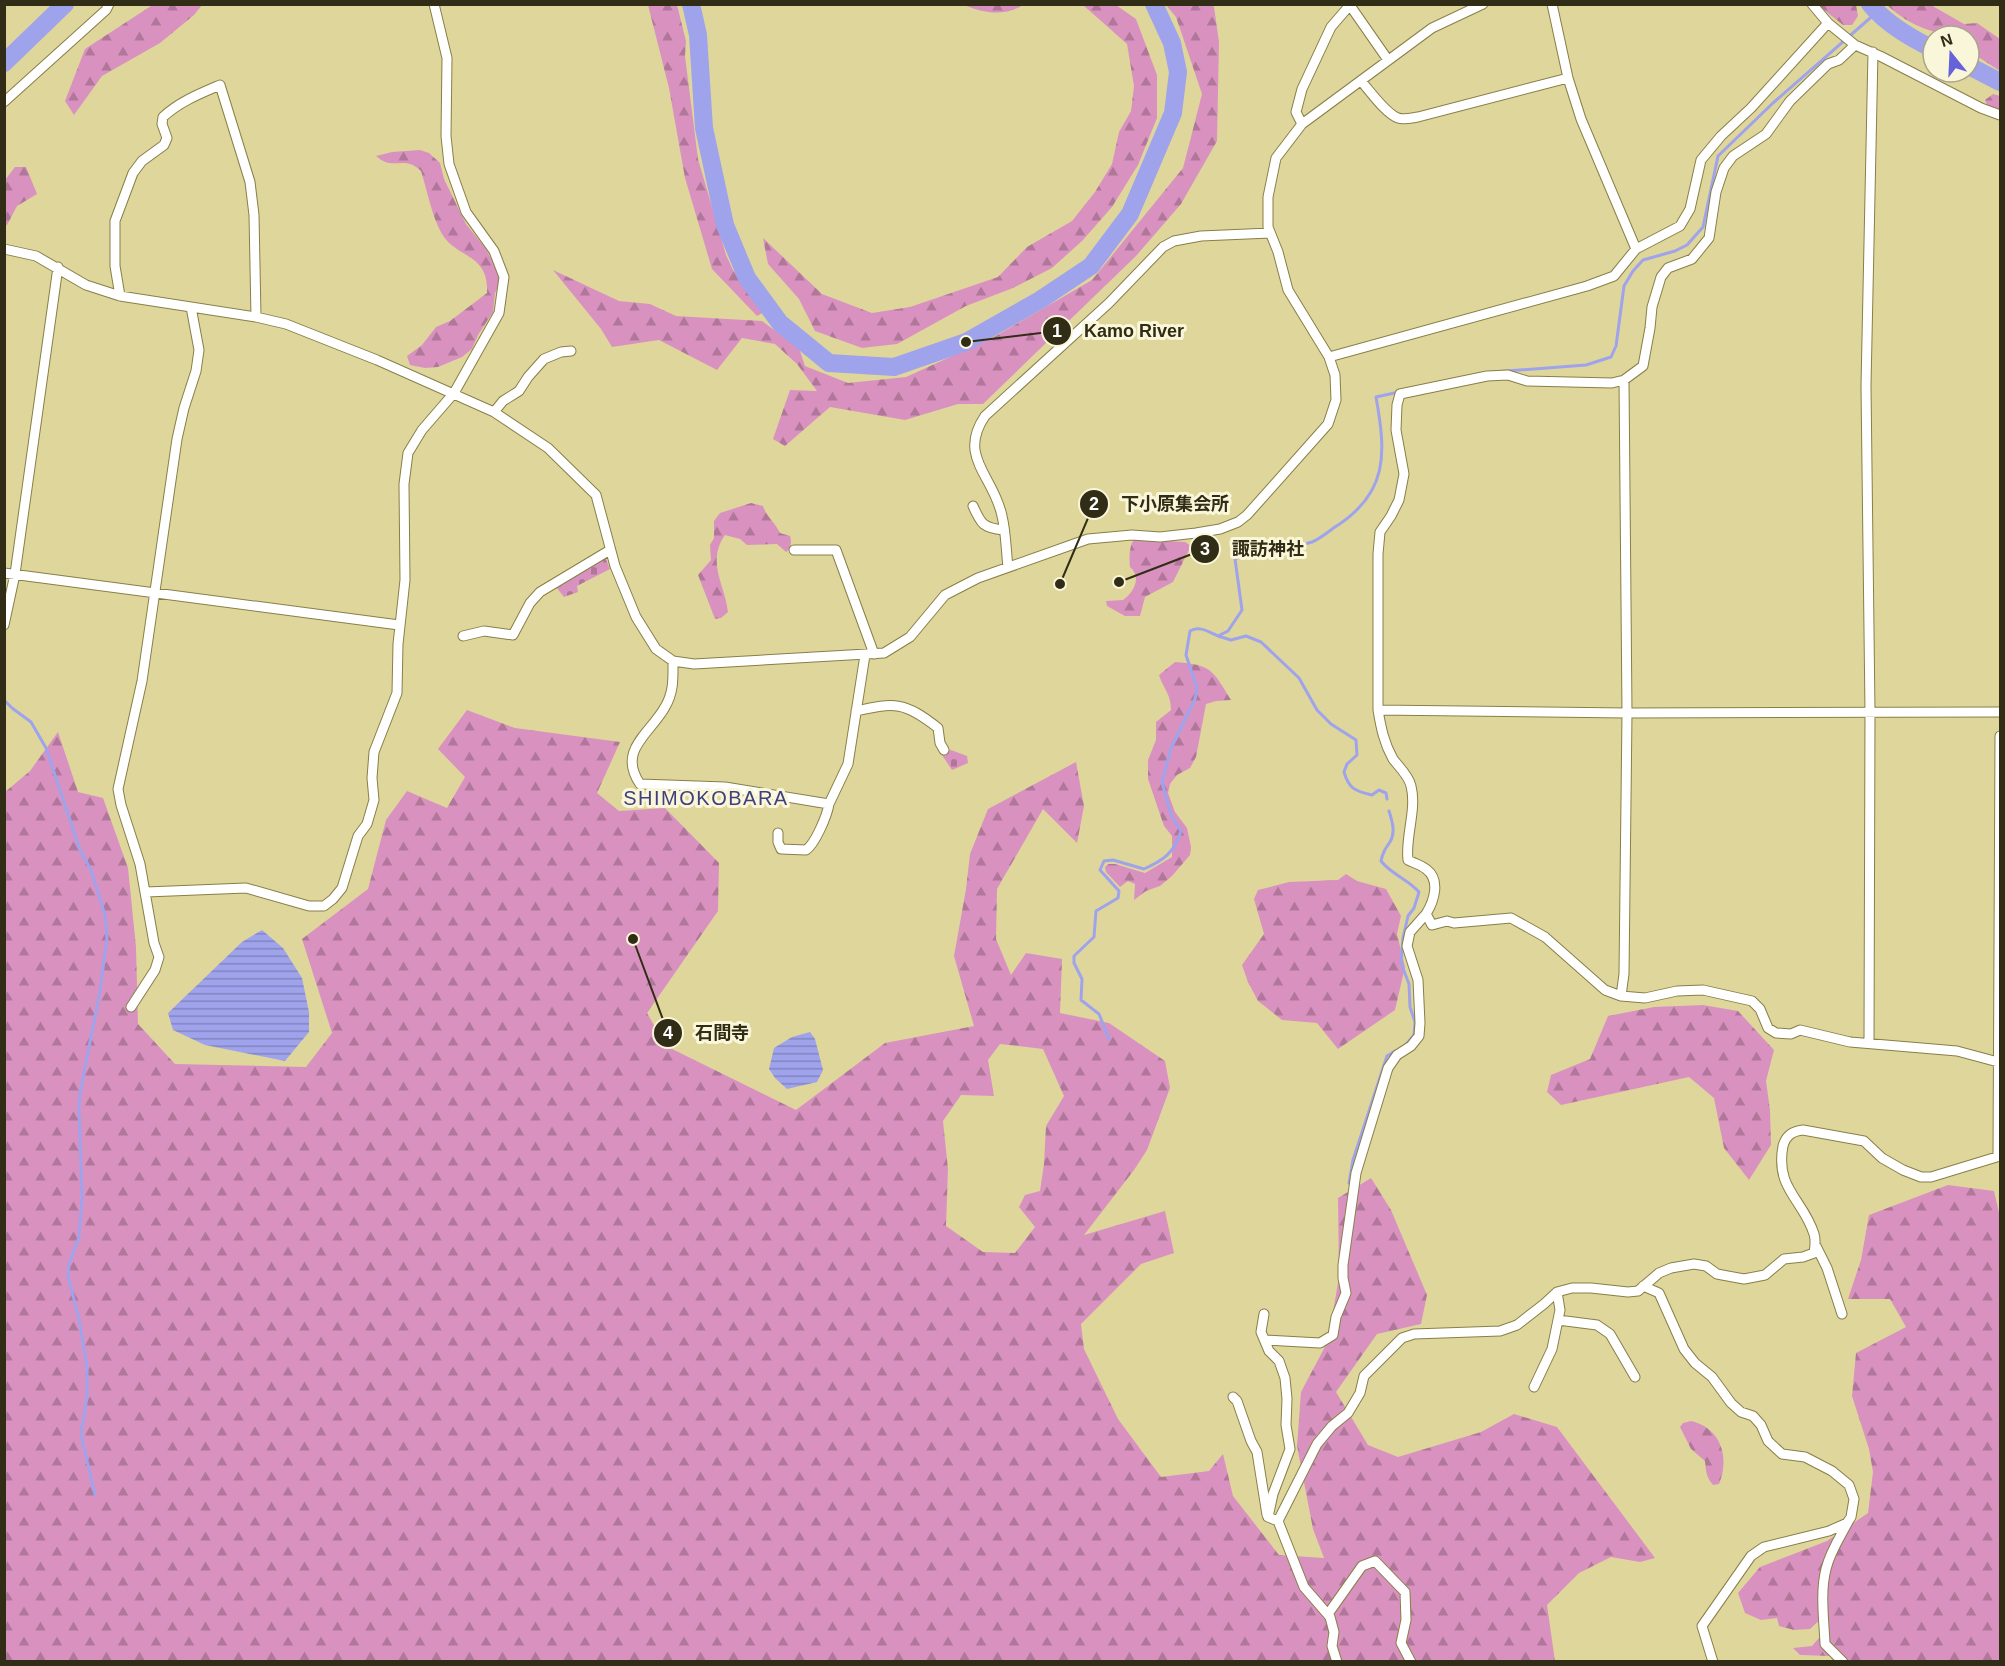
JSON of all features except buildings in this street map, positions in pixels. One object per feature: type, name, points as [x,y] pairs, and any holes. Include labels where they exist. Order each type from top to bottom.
[{"type":"street","points":[[4,102],[106,10],[109,4]]},
{"type":"street","points":[[146,892],[246,888],[309,906],[324,906],[342,888],[358,836],[367,824],[374,801],[372,778],[374,752],[397,693],[399,625],[405,580],[404,484],[408,453],[422,430],[454,393],[499,313],[504,277],[495,251],[466,212],[449,164],[446,136],[447,58],[434,4]]},
{"type":"street","points":[[4,249],[36,255],[86,285],[120,296],[256,317],[286,324],[454,393],[494,412],[548,448],[596,495],[610,550],[636,617],[656,649],[673,661],[694,664],[884,653],[910,637],[945,595],[978,578],[1088,539],[1132,535],[1161,537],[1220,529],[1247,516],[1328,424],[1336,400],[1335,375],[1329,357],[1288,290],[1268,227],[1268,197],[1276,158],[1302,124],[1388,60],[1432,28],[1483,4]]},
{"type":"street","points":[[1552,4],[1568,78],[1581,118],[1636,249]]},
{"type":"street","points":[[1812,4],[1828,23],[1852,43],[1981,108],[2001,115]]},
{"type":"street","points":[[1302,124],[1296,112],[1302,89],[1331,27],[1350,5],[1388,60]]},
{"type":"street","points":[[1329,357],[1587,286],[1614,276],[1636,249],[1680,226],[1690,209],[1701,160],[1828,23]]},
{"type":"street","points":[[1265,1340],[1320,1343],[1333,1335],[1336,1317],[1346,1293],[1342,1278],[1343,1265],[1356,1173],[1388,1068],[1397,1055],[1411,1046],[1419,1036],[1418,980],[1407,946],[1410,932],[1433,902],[1435,889],[1433,878],[1427,869],[1408,860],[1411,785],[1392,757],[1382,734],[1378,710],[1379,543],[1380,531],[1391,516],[1398,500],[1404,474],[1396,430],[1400,394],[1487,376],[1508,375],[1527,381],[1612,383],[1623,380],[1643,366],[1652,307],[1661,277],[1668,268],[1692,259],[1709,238],[1716,192],[1724,168],[1732,156],[1766,134],[1790,101],[1828,64],[1839,60],[1852,43]]},
{"type":"street","points":[[1869,1042],[1870,712],[1866,386],[1873,52]]},
{"type":"street","points":[[1361,81],[1389,113],[1396,118],[1404,119],[1568,78]]},
{"type":"street","points":[[120,296],[115,266],[114,221],[133,173],[142,161],[164,145],[167,138],[162,124],[163,117],[192,97],[220,86],[250,182],[254,215],[256,317]]},
{"type":"street","points":[[1008,567],[1002,514],[988,478],[975,457],[975,430],[985,416],[1108,303],[1163,247],[1174,241],[1201,236],[1270,233]]},
{"type":"street","points":[[4,626],[15,574],[58,267]]},
{"type":"street","points":[[131,1007],[155,970],[159,957],[150,924],[146,892],[118,789],[142,681],[177,439],[198,361],[199,350],[191,307]]},
{"type":"street","points":[[494,412],[503,401],[519,391],[544,359],[561,352],[571,351]]},
{"type":"street","points":[[1621,996],[1624,974],[1627,714],[1623,380]]},
{"type":"street","points":[[973,506],[981,523],[987,527],[1004,530]]},
{"type":"street","points":[[463,636],[484,631],[513,635],[530,603],[540,592],[610,550]]},
{"type":"street","points":[[778,832],[781,849],[806,850],[814,841],[848,764],[856,711],[869,655],[837,550],[794,550]]},
{"type":"street","points":[[4,573],[399,625]]},
{"type":"street","points":[[673,661],[673,690],[665,707],[634,748],[633,773],[640,784],[725,787],[829,804]]},
{"type":"street","points":[[856,711],[885,705],[907,707],[938,728],[940,743],[944,750]]},
{"type":"street","points":[[1378,710],[1627,714],[2001,712]]},
{"type":"street","points":[[1842,1314],[1827,1268],[1816,1246],[1814,1234],[1786,1186],[1781,1169],[1784,1142],[1788,1135],[1803,1130],[1864,1141],[1882,1158],[1921,1177],[1931,1177],[1999,1156],[2001,736]]},
{"type":"street","points":[[1426,914],[1432,925],[1448,921],[1454,923],[1511,918],[1545,937],[1605,990],[1621,996],[1644,998],[1677,991],[1702,990],[1752,1001],[1760,1009],[1768,1028],[1776,1033],[1791,1034],[1800,1030],[1850,1042],[1957,1051],[1998,1062]]},
{"type":"street","points":[[1278,1521],[1317,1444],[1332,1425],[1348,1413],[1360,1393],[1364,1376],[1402,1338],[1414,1334],[1500,1331],[1516,1325],[1557,1292],[1591,1287],[1628,1292],[1638,1291],[1653,1277],[1671,1268],[1694,1264],[1706,1266],[1717,1274],[1744,1279],[1765,1275],[1784,1259],[1814,1253],[1816,1246]]},
{"type":"street","points":[[1643,1286],[1659,1293],[1684,1349],[1695,1363],[1712,1377],[1731,1403],[1741,1412],[1753,1416],[1761,1425],[1768,1441],[1775,1448],[1782,1454],[1805,1457],[1832,1470],[1849,1485],[1854,1499],[1850,1520],[1832,1552],[1826,1569],[1823,1591],[1825,1644],[1843,1662]]},
{"type":"street","points":[[1534,1387],[1552,1349],[1560,1310],[1557,1292]]},
{"type":"street","points":[[1264,1314],[1261,1332],[1269,1351],[1279,1361],[1285,1378],[1286,1425],[1290,1449],[1268,1517]]},
{"type":"street","points":[[1558,1320],[1597,1325],[1610,1334],[1635,1377]]},
{"type":"street","points":[[1233,1397],[1237,1401],[1257,1452],[1265,1512],[1268,1517],[1278,1521],[1304,1587],[1328,1614],[1334,1632],[1332,1646],[1337,1662]]},
{"type":"street","points":[[1713,1662],[1702,1626],[1751,1556],[1764,1547],[1829,1531],[1850,1520]]},
{"type":"street","points":[[1328,1614],[1362,1566],[1375,1561],[1405,1592],[1406,1620],[1401,1643],[1411,1662]]},
{"type":"green space","points":[[154,4],[202,5],[194,15],[160,43],[102,76],[74,115],[65,101],[85,49]]},
{"type":"green space","points":[[648,5],[677,5],[686,41],[685,56],[698,159],[726,255],[733,270],[764,312],[757,316],[712,269],[685,178],[669,88]]},
{"type":"green space","points":[[964,5],[1023,5],[1008,11],[994,12]]},
{"type":"green space","points":[[1083,5],[1116,5],[1136,19],[1157,75],[1157,118],[1138,165],[1112,207],[1082,241],[1052,268],[1013,288],[966,306],[897,344],[862,348],[815,331],[799,299],[768,264],[763,238],[822,294],[872,313],[910,307],[998,277],[1027,247],[1072,221],[1095,192],[1112,164],[1119,132],[1131,111],[1134,86],[1127,44]]},
{"type":"green space","points":[[1166,5],[1212,5],[1214,7],[1219,42],[1217,141],[1181,204],[1136,256],[983,404],[958,404],[905,420],[830,407],[785,446],[773,439],[790,390],[817,391],[797,364],[775,344],[742,338],[717,370],[659,340],[612,347],[601,329],[553,270],[619,301],[650,304],[676,316],[762,321],[799,348],[805,366],[848,383],[906,377],[994,337],[1092,280],[1183,168],[1202,94],[1176,17]]},
{"type":"green space","points":[[1818,5],[1856,5],[1858,16],[1852,25],[1843,25]]},
{"type":"green space","points":[[1887,5],[1931,5],[1964,24],[1921,24],[1921,27],[1896,13]]},
{"type":"green space","points":[[1981,26],[2000,39],[2000,71],[1981,59]]},
{"type":"green space","points":[[1993,94],[2000,96],[2000,112],[1987,105],[1985,100]]},
{"type":"green space","points":[[420,150],[429,153],[440,163],[444,179],[466,224],[486,249],[498,271],[499,285],[495,293],[493,312],[472,349],[462,357],[438,367],[425,368],[410,365],[407,356],[422,345],[436,327],[450,321],[487,293],[483,270],[478,263],[448,242],[438,227],[421,171],[409,164],[382,161],[376,156],[392,152]]},
{"type":"green space","points":[[15,167],[26,167],[37,194],[17,206],[5,226],[5,180]]},
{"type":"green space","points":[[751,503],[763,506],[780,533],[790,536],[791,545],[786,552],[777,544],[747,545],[740,539],[725,535],[717,555],[717,564],[728,612],[721,618],[715,619],[698,575],[711,560],[710,545],[714,538],[714,521],[720,513]]},
{"type":"green space","points":[[1134,539],[1185,542],[1191,546],[1173,582],[1145,597],[1140,616],[1125,616],[1107,606],[1106,601],[1123,600],[1133,589],[1136,575],[1130,567],[1130,556]]},
{"type":"green space","points":[[605,557],[610,569],[577,586],[578,592],[564,597],[556,587]]},
{"type":"green space","points":[[1175,662],[1197,665],[1210,670],[1231,700],[1206,704],[1196,757],[1190,768],[1177,775],[1170,784],[1168,793],[1175,812],[1187,828],[1191,847],[1190,855],[1160,886],[1146,891],[1134,900],[1135,884],[1128,881],[1120,887],[1106,872],[1105,867],[1108,864],[1115,864],[1145,873],[1172,857],[1172,836],[1164,826],[1148,779],[1148,760],[1156,740],[1156,722],[1171,710],[1169,696],[1159,675]]},
{"type":"green space","points":[[467,710],[515,728],[620,742],[597,793],[619,811],[665,808],[719,863],[718,911],[647,1013],[666,1046],[796,1110],[885,1043],[974,1026],[954,956],[970,854],[988,809],[1076,762],[1084,806],[1077,843],[1043,809],[997,889],[996,939],[1011,975],[1026,953],[1062,959],[1060,1013],[1109,1023],[1165,1061],[1170,1088],[1147,1150],[1084,1235],[1165,1211],[1174,1253],[1141,1264],[1081,1324],[1084,1349],[1118,1419],[1161,1477],[1209,1471],[1223,1454],[1233,1496],[1279,1555],[1324,1558],[1313,1529],[1297,1446],[1301,1392],[1328,1341],[1339,1277],[1338,1198],[1371,1178],[1391,1210],[1427,1295],[1421,1324],[1377,1334],[1336,1392],[1368,1445],[1398,1457],[1481,1432],[1514,1414],[1557,1427],[1655,1558],[1640,1562],[1611,1557],[1579,1573],[1547,1605],[1555,1661],[5,1662],[5,792],[30,771],[58,732],[78,792],[103,798],[128,868],[136,947],[138,1024],[175,1064],[306,1067],[332,1033],[302,939],[368,889],[386,820],[407,791],[447,808],[465,777],[438,749]],"holes":[[[1000,1044],[1043,1049],[1064,1096],[1046,1126],[1040,1191],[1025,1195],[1019,1207],[1035,1227],[1015,1253],[983,1252],[946,1226],[948,1169],[943,1121],[961,1095],[994,1096],[988,1060]]]},
{"type":"green space","points":[[951,750],[967,756],[968,763],[952,770],[942,755]]},
{"type":"green space","points":[[1346,874],[1357,881],[1386,889],[1401,916],[1397,934],[1405,967],[1395,1010],[1338,1049],[1317,1023],[1282,1020],[1258,1001],[1242,965],[1264,934],[1254,899],[1258,890],[1289,882],[1338,880]]},
{"type":"green space","points":[[1703,1005],[1738,1011],[1774,1050],[1766,1081],[1771,1145],[1749,1180],[1724,1148],[1714,1098],[1689,1077],[1561,1105],[1547,1092],[1551,1075],[1590,1059],[1608,1016],[1654,1007]]},
{"type":"green space","points":[[1948,1185],[1994,1191],[2000,1217],[2000,1661],[1834,1662],[1830,1656],[1800,1655],[1793,1648],[1812,1646],[1826,1630],[1825,1615],[1810,1629],[1794,1630],[1779,1626],[1777,1618],[1761,1620],[1745,1613],[1738,1593],[1760,1567],[1827,1541],[1868,1513],[1873,1472],[1869,1449],[1852,1396],[1856,1353],[1906,1327],[1890,1299],[1848,1299],[1861,1260],[1869,1215]]},
{"type":"green space","points":[[1691,1421],[1710,1430],[1720,1445],[1723,1464],[1719,1484],[1713,1485],[1707,1474],[1705,1461],[1691,1449],[1680,1427],[1683,1423]]},
{"type":"water","points":[[262,930],[283,948],[302,978],[309,1012],[309,1032],[285,1061],[205,1045],[173,1030],[168,1013],[242,942]]},
{"type":"water","points":[[810,1032],[815,1039],[823,1070],[817,1082],[787,1089],[769,1069],[774,1048],[792,1037]]},
{"type":"waterway","points":[[4,63],[65,4]]},
{"type":"waterway","points":[[691,4],[698,35],[704,128],[725,225],[747,278],[780,323],[829,363],[894,367],[966,342],[1040,300],[1091,266],[1130,214],[1173,113],[1178,72],[1172,43],[1154,4]]},
{"type":"waterway","points":[[1870,4],[1891,24],[1921,42]]},
{"type":"waterway","points":[[1493,372],[1586,365],[1611,357],[1616,346],[1624,286],[1643,260],[1675,251],[1687,245],[1703,227],[1718,156],[1773,103],[1877,12]]},
{"type":"waterway","points":[[1981,72],[2000,82]]},
{"type":"waterway","points":[[1109,1039],[1099,1014],[1081,1000],[1082,979],[1074,963],[1074,956],[1094,937],[1096,911],[1118,898],[1119,891],[1100,870],[1104,861],[1113,860],[1144,869],[1167,855],[1175,845],[1181,831],[1171,815],[1162,782],[1171,748],[1195,699],[1197,688],[1186,655],[1190,631],[1200,629],[1218,636],[1228,631],[1242,610],[1235,559],[1254,552],[1315,541],[1353,514],[1366,500],[1380,470],[1382,454],[1376,397],[1399,392]]},
{"type":"waterway","points":[[1218,636],[1231,640],[1246,636],[1261,642],[1299,678],[1317,710],[1331,724],[1356,740],[1357,755],[1347,764],[1344,772],[1348,782],[1357,790],[1372,795],[1379,790],[1386,793],[1387,799]]},
{"type":"waterway","points":[[4,700],[31,722],[46,748],[80,850],[91,870],[105,915],[107,938],[100,991],[80,1093],[82,1198],[79,1237],[69,1264],[68,1276],[79,1319],[87,1367],[87,1397],[81,1435],[95,1495]]},
{"type":"waterway","points":[[1389,811],[1393,834],[1381,861],[1419,892],[1414,908],[1408,916],[1403,938],[1401,963],[1409,984],[1410,1007],[1415,1022],[1414,1035],[1404,1047]]},
{"type":"waterway","points":[[1349,1183],[1353,1160],[1387,1056],[1395,1051]]},
{"type":"place","name":"Kamo River","points":[[966,342]]},
{"type":"place","name":"諏訪神社","points":[[1119,582]]},
{"type":"place","name":"下小原集会所","points":[[1060,584]]},
{"type":"place","name":"石間寺","points":[[633,939]]},
{"type":"district","name":"SHIMOKOBARA","points":[[706,798]]}]
